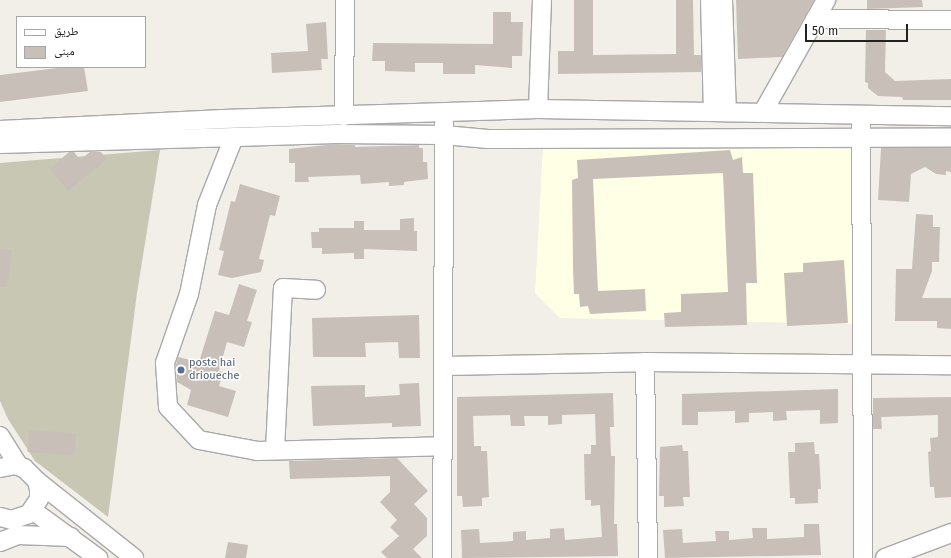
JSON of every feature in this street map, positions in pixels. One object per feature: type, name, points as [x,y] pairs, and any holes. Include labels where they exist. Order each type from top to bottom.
[{"type":"street","points":[[344,116],[345,0]]},
{"type":"street","points":[[538,109],[542,0]]},
{"type":"street","points":[[710,0],[720,112],[728,137]]},
{"type":"street","points":[[720,112],[723,0]]},
{"type":"street","points":[[766,112],[826,0]]},
{"type":"street","points":[[815,19],[951,20]]},
{"type":"street","points":[[0,130],[538,109],[951,116]]},
{"type":"street","points":[[766,112],[803,137]]},
{"type":"street","points":[[442,558],[444,113]]},
{"type":"street","points":[[861,114],[861,364],[864,558]]},
{"type":"street","points":[[0,144],[338,134],[444,135],[488,139],[861,136],[951,137]]},
{"type":"street","points":[[234,137],[208,205],[189,294],[165,363],[168,407],[199,440],[257,451],[443,446]]},
{"type":"street","points":[[275,450],[283,288],[316,290]]},
{"type":"street","points":[[444,366],[645,362],[951,365]]},
{"type":"street","points":[[645,362],[648,558]]},
{"type":"street","points":[[0,436],[19,466],[32,473],[37,481],[134,558]]},
{"type":"street","points":[[0,468],[19,466]]},
{"type":"street","points":[[1,519],[21,518],[32,510],[39,499],[37,481]]},
{"type":"street","points":[[32,510],[98,558]]},
{"type":"street","points":[[885,558],[951,533]]},
{"type":"street","points":[[0,542],[7,538],[30,534],[71,537]]},
{"type":"shaded area","points":[[543,148],[851,149],[855,324],[560,318],[535,293]]},
{"type":"shaded area","points":[[160,150],[137,293],[108,517],[35,461],[8,419],[0,401],[0,163]]},
{"type":"building","points":[[574,0],[593,0],[593,55],[676,54],[676,0],[693,0],[694,55],[701,55],[701,72],[558,74],[558,51],[574,51]]},
{"type":"building","points":[[736,0],[814,0],[782,57],[738,59]]},
{"type":"building","points":[[867,0],[922,0],[923,7],[867,9]]},
{"type":"building","points":[[493,12],[511,12],[511,22],[523,22],[522,56],[512,56],[512,68],[475,65],[475,74],[443,74],[443,63],[415,63],[415,72],[385,71],[385,61],[372,61],[373,43],[493,44]]},
{"type":"building","points":[[326,22],[328,59],[321,59],[322,70],[272,73],[271,53],[308,51],[306,24]]},
{"type":"building","points":[[866,30],[886,30],[885,72],[895,81],[951,79],[951,100],[903,100],[902,97],[878,96],[868,88],[868,83],[865,82]]},
{"type":"building","points":[[58,68],[84,68],[88,91],[0,102],[0,75]]},
{"type":"building","points":[[337,144],[355,145],[355,147],[419,145],[419,148],[423,148],[423,162],[427,162],[428,179],[404,182],[404,185],[389,186],[389,182],[361,184],[360,175],[308,177],[309,182],[295,182],[295,163],[289,163],[289,149]]},
{"type":"building","points":[[881,148],[951,148],[951,172],[946,171],[946,175],[936,174],[925,167],[911,174],[909,202],[878,200]]},
{"type":"building","points":[[730,150],[733,160],[742,157],[743,173],[753,173],[757,283],[746,283],[747,325],[665,327],[664,313],[681,312],[681,294],[728,292],[723,173],[593,179],[598,291],[645,289],[646,311],[590,314],[588,306],[580,307],[579,294],[574,294],[573,268],[572,180],[578,178],[577,160]]},
{"type":"building","points":[[69,152],[74,152],[80,160],[90,152],[101,152],[107,159],[68,191],[50,169]]},
{"type":"building","points":[[240,184],[280,196],[275,216],[270,215],[259,259],[264,260],[261,272],[232,278],[218,275],[224,251],[219,250],[231,201],[235,202]]},
{"type":"building","points":[[916,214],[933,215],[933,227],[940,227],[939,262],[932,262],[932,271],[922,298],[951,298],[951,329],[937,328],[937,321],[895,321],[896,269],[912,269]]},
{"type":"building","points":[[414,218],[414,231],[417,231],[417,251],[364,249],[364,259],[354,259],[354,253],[322,254],[322,248],[312,248],[311,232],[319,232],[319,228],[354,228],[354,221],[364,221],[364,230],[400,230],[400,219]]},
{"type":"building","points":[[0,249],[12,250],[7,287],[0,287]]},
{"type":"building","points":[[844,260],[848,323],[787,326],[784,273],[803,272],[803,263]]},
{"type":"building","points":[[239,284],[257,290],[247,321],[252,322],[244,347],[227,342],[219,371],[223,372],[219,386],[236,391],[228,417],[187,405],[191,390],[177,382],[176,365],[178,357],[199,362],[215,311],[229,315]]},
{"type":"building","points":[[419,315],[420,358],[399,358],[398,342],[365,343],[366,357],[313,357],[312,318]]},
{"type":"building","points":[[419,383],[421,426],[392,427],[392,423],[313,426],[311,386],[365,385],[365,397],[400,395],[399,384]]},
{"type":"building","points":[[838,389],[838,423],[820,424],[820,410],[786,411],[787,420],[773,421],[773,412],[749,413],[749,422],[735,423],[735,411],[698,412],[698,425],[682,425],[682,394]]},
{"type":"building","points":[[613,393],[614,427],[610,427],[611,456],[615,456],[614,524],[617,524],[618,556],[462,558],[461,530],[479,529],[480,543],[513,541],[513,532],[526,531],[526,540],[550,538],[550,529],[564,528],[565,540],[602,537],[600,505],[591,506],[591,500],[585,500],[584,454],[591,454],[591,445],[596,445],[595,414],[562,415],[562,424],[548,425],[548,416],[524,416],[525,426],[511,426],[510,415],[473,416],[474,446],[481,446],[481,451],[487,451],[489,497],[482,498],[482,506],[463,507],[462,496],[457,496],[457,397]]},
{"type":"building","points":[[951,397],[951,497],[935,498],[934,487],[930,487],[928,452],[931,451],[930,438],[938,437],[938,415],[881,417],[882,429],[873,429],[873,398]]},
{"type":"building","points":[[29,430],[76,433],[74,455],[27,452]]},
{"type":"building","points":[[814,442],[815,454],[819,454],[821,489],[818,489],[818,503],[795,504],[795,498],[790,498],[788,452],[795,452],[795,443]]},
{"type":"building","points":[[682,445],[683,451],[688,451],[690,497],[683,497],[684,506],[664,507],[664,496],[659,496],[660,447]]},
{"type":"building","points":[[397,458],[428,491],[414,504],[427,518],[427,536],[413,549],[422,558],[387,558],[381,552],[399,536],[390,527],[397,520],[380,502],[390,492],[390,476],[290,479],[289,461]]},
{"type":"building","points":[[804,524],[819,524],[821,555],[665,558],[663,530],[682,529],[683,543],[716,541],[715,531],[729,531],[729,540],[753,538],[752,528],[767,528],[767,539],[804,537]]},
{"type":"building","points":[[228,542],[248,545],[246,558],[225,558]]},
{"type":"place","name":"poste hai drioueche","points":[[181,370]]}]
